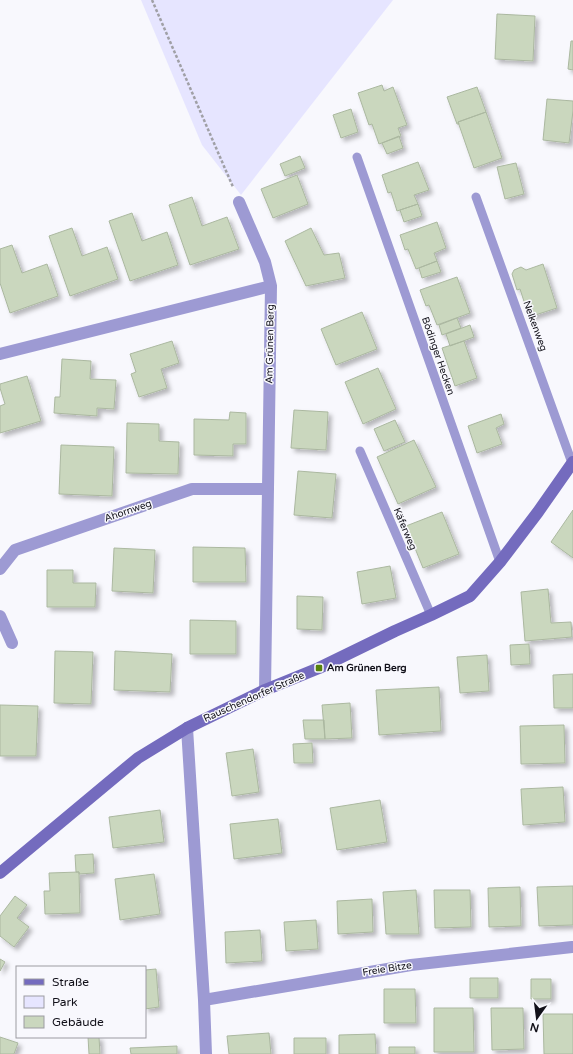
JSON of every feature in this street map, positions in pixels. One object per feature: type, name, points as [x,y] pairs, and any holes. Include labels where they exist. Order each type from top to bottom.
[{"type":"street","name":"Am Grünen Berg","points":[[239,202],[265,262],[271,286],[265,690]]},
{"type":"street","points":[[0,354],[271,286]]},
{"type":"street","name":"Rauschendorfer Straße","points":[[0,873],[138,758],[187,728],[265,690],[319,668],[395,631],[431,616],[470,596],[500,562],[538,512],[573,462]]},
{"type":"street","name":"Ahornweg","points":[[0,569],[15,550],[192,489],[268,489]]},
{"type":"street","points":[[0,616],[12,643]]},
{"type":"street","points":[[187,728],[206,1054]]},
{"type":"street","name":"Freie Bitze","points":[[204,1000],[411,965],[572,947]]},
{"type":"lane","name":"Bödinger Hecken","points":[[356,157],[500,562]]},
{"type":"lane","name":"Nelkenweg","points":[[476,197],[573,462]]},
{"type":"lane","name":"Käferweg","points":[[360,451],[431,616]]},
{"type":"path","points":[[152,0],[239,202]]},
{"type":"green space","points":[[141,0],[393,0],[241,195],[202,145]]},
{"type":"building","points":[[497,14],[535,16],[533,61],[495,59]]},
{"type":"building","points":[[571,41],[573,41],[573,70],[568,69]]},
{"type":"building","points":[[382,85],[384,91],[393,87],[407,125],[398,128],[401,136],[379,144],[372,124],[369,125],[358,93]]},
{"type":"building","points":[[477,87],[486,112],[458,122],[459,124],[457,124],[447,97]]},
{"type":"building","points":[[547,99],[573,101],[569,143],[543,140]]},
{"type":"building","points":[[351,109],[358,132],[341,138],[333,115]]},
{"type":"building","points":[[486,112],[502,158],[474,168],[458,122]]},
{"type":"building","points":[[399,136],[403,148],[387,154],[382,143]]},
{"type":"building","points":[[300,156],[305,168],[285,176],[280,164]]},
{"type":"building","points":[[418,162],[429,190],[414,195],[418,204],[397,211],[391,192],[388,193],[382,175]]},
{"type":"building","points":[[516,163],[524,194],[505,199],[497,167]]},
{"type":"building","points":[[297,175],[308,204],[273,218],[261,189]]},
{"type":"building","points":[[192,197],[202,226],[227,217],[239,249],[190,265],[169,205]]},
{"type":"building","points":[[418,204],[422,216],[404,222],[400,210]]},
{"type":"building","points":[[132,213],[142,241],[167,232],[178,265],[130,281],[109,221]]},
{"type":"building","points":[[437,222],[446,248],[434,253],[437,261],[416,269],[408,249],[405,250],[400,235]]},
{"type":"building","points":[[72,228],[82,256],[107,247],[118,279],[70,296],[49,236]]},
{"type":"building","points":[[311,228],[324,255],[339,253],[345,278],[306,286],[285,241]]},
{"type":"building","points":[[12,245],[22,273],[47,264],[58,296],[10,313],[0,283],[0,249]]},
{"type":"building","points":[[437,261],[441,272],[422,278],[419,268]]},
{"type":"building","points":[[543,264],[557,308],[529,317],[520,289],[517,290],[512,274],[514,270],[521,267],[526,270]]},
{"type":"building","points":[[457,277],[470,313],[437,325],[429,305],[426,306],[420,290]]},
{"type":"building","points":[[362,312],[377,349],[336,365],[321,329]]},
{"type":"building","points":[[457,318],[461,328],[442,335],[439,325]]},
{"type":"building","points":[[470,325],[474,337],[450,346],[446,334]]},
{"type":"building","points":[[172,341],[179,363],[161,369],[167,388],[139,397],[131,374],[136,372],[130,354]]},
{"type":"building","points":[[464,341],[477,378],[455,386],[442,348]]},
{"type":"building","points":[[62,359],[91,361],[90,379],[116,380],[114,409],[97,408],[97,416],[54,413],[55,397],[60,397]]},
{"type":"building","points":[[378,368],[396,409],[363,424],[345,382]]},
{"type":"building","points":[[27,376],[41,421],[0,433],[0,406],[5,404],[0,384]]},
{"type":"building","points":[[294,410],[328,412],[326,450],[291,448]]},
{"type":"building","points":[[230,412],[246,413],[246,444],[233,444],[233,456],[194,455],[194,419],[229,420]]},
{"type":"building","points":[[501,414],[504,424],[496,428],[502,444],[477,453],[468,426]]},
{"type":"building","points":[[395,420],[405,442],[384,451],[374,429]]},
{"type":"building","points":[[127,423],[159,424],[159,441],[179,442],[178,474],[126,473]]},
{"type":"building","points":[[414,440],[436,487],[398,504],[377,457]]},
{"type":"building","points":[[61,445],[114,447],[112,496],[59,494]]},
{"type":"building","points":[[298,471],[336,474],[332,518],[294,515]]},
{"type":"building","points":[[573,510],[573,558],[551,542]]},
{"type":"building","points":[[442,512],[459,554],[423,568],[406,526]]},
{"type":"building","points":[[193,547],[245,548],[246,582],[193,582]]},
{"type":"building","points":[[114,548],[155,550],[153,593],[112,591]]},
{"type":"building","points":[[390,566],[396,598],[362,604],[357,572]]},
{"type":"building","points":[[47,570],[73,570],[73,583],[96,583],[95,607],[47,607]]},
{"type":"building","points":[[548,589],[551,623],[571,622],[572,637],[525,641],[521,592]]},
{"type":"building","points":[[297,596],[323,597],[322,630],[297,629]]},
{"type":"building","points":[[190,620],[236,621],[236,654],[190,654]]},
{"type":"building","points":[[529,644],[530,664],[511,665],[510,645]]},
{"type":"building","points":[[55,651],[93,652],[91,704],[54,703]]},
{"type":"building","points":[[115,651],[172,654],[170,692],[114,690]]},
{"type":"building","points":[[487,655],[489,691],[460,693],[457,657]]},
{"type":"building","points":[[573,674],[573,708],[554,708],[553,675]]},
{"type":"building","points":[[439,687],[441,731],[379,735],[376,690]]},
{"type":"building","points":[[350,703],[352,738],[325,739],[322,705]]},
{"type":"building","points":[[0,705],[38,706],[36,756],[0,756]]},
{"type":"building","points":[[303,720],[324,720],[325,739],[305,739]]},
{"type":"building","points":[[564,725],[565,763],[521,764],[520,726]]},
{"type":"building","points":[[312,743],[313,763],[294,763],[293,744]]},
{"type":"building","points":[[253,749],[259,792],[232,796],[226,753]]},
{"type":"building","points":[[563,787],[565,822],[523,825],[521,789]]},
{"type":"building","points":[[380,800],[387,842],[337,850],[330,808]]},
{"type":"building","points":[[160,810],[164,842],[113,848],[109,817]]},
{"type":"building","points":[[278,819],[282,853],[234,859],[230,824]]},
{"type":"building","points":[[93,854],[94,873],[79,874],[79,872],[76,872],[75,855]]},
{"type":"building","points":[[79,872],[80,913],[45,914],[44,891],[50,891],[49,873]]},
{"type":"building","points":[[154,874],[160,914],[120,920],[115,879]]},
{"type":"building","points":[[573,886],[573,925],[539,926],[537,887]]},
{"type":"building","points":[[520,887],[521,926],[489,927],[488,888]]},
{"type":"building","points":[[416,890],[419,934],[386,934],[383,892]]},
{"type":"building","points":[[434,890],[470,890],[471,927],[435,928]]},
{"type":"building","points":[[15,896],[27,905],[17,918],[29,927],[14,947],[0,936],[0,916]]},
{"type":"building","points":[[372,899],[373,932],[338,934],[337,901]]},
{"type":"building","points":[[316,920],[318,949],[286,951],[284,922]]},
{"type":"building","points":[[260,930],[262,961],[226,963],[225,932]]},
{"type":"building","points":[[0,959],[5,962],[0,971]]},
{"type":"building","points":[[156,969],[159,1007],[146,1009],[146,970]]},
{"type":"building","points":[[470,978],[498,978],[498,998],[470,998]]},
{"type":"building","points":[[531,979],[551,979],[551,999],[531,999]]},
{"type":"building","points":[[384,989],[415,989],[416,1023],[384,1023]]},
{"type":"building","points":[[434,1008],[473,1008],[474,1052],[434,1052]]},
{"type":"building","points":[[491,1008],[523,1008],[524,1049],[492,1050]]},
{"type":"building","points":[[543,1014],[573,1014],[573,1054],[544,1054]]},
{"type":"building","points":[[269,1033],[271,1054],[229,1054],[227,1036]]},
{"type":"building","points":[[375,1034],[376,1054],[339,1054],[339,1035]]},
{"type":"building","points":[[0,1037],[18,1043],[14,1054],[0,1054]]},
{"type":"building","points":[[88,1038],[99,1038],[100,1054],[89,1054]]},
{"type":"building","points":[[294,1038],[326,1038],[326,1054],[294,1054]]},
{"type":"building","points":[[177,1046],[177,1054],[131,1054],[130,1048]]},
{"type":"building","points":[[389,1047],[415,1047],[415,1054],[389,1054]]},
{"type":"place","name":"Am Grünen Berg","points":[[319,668]]}]
